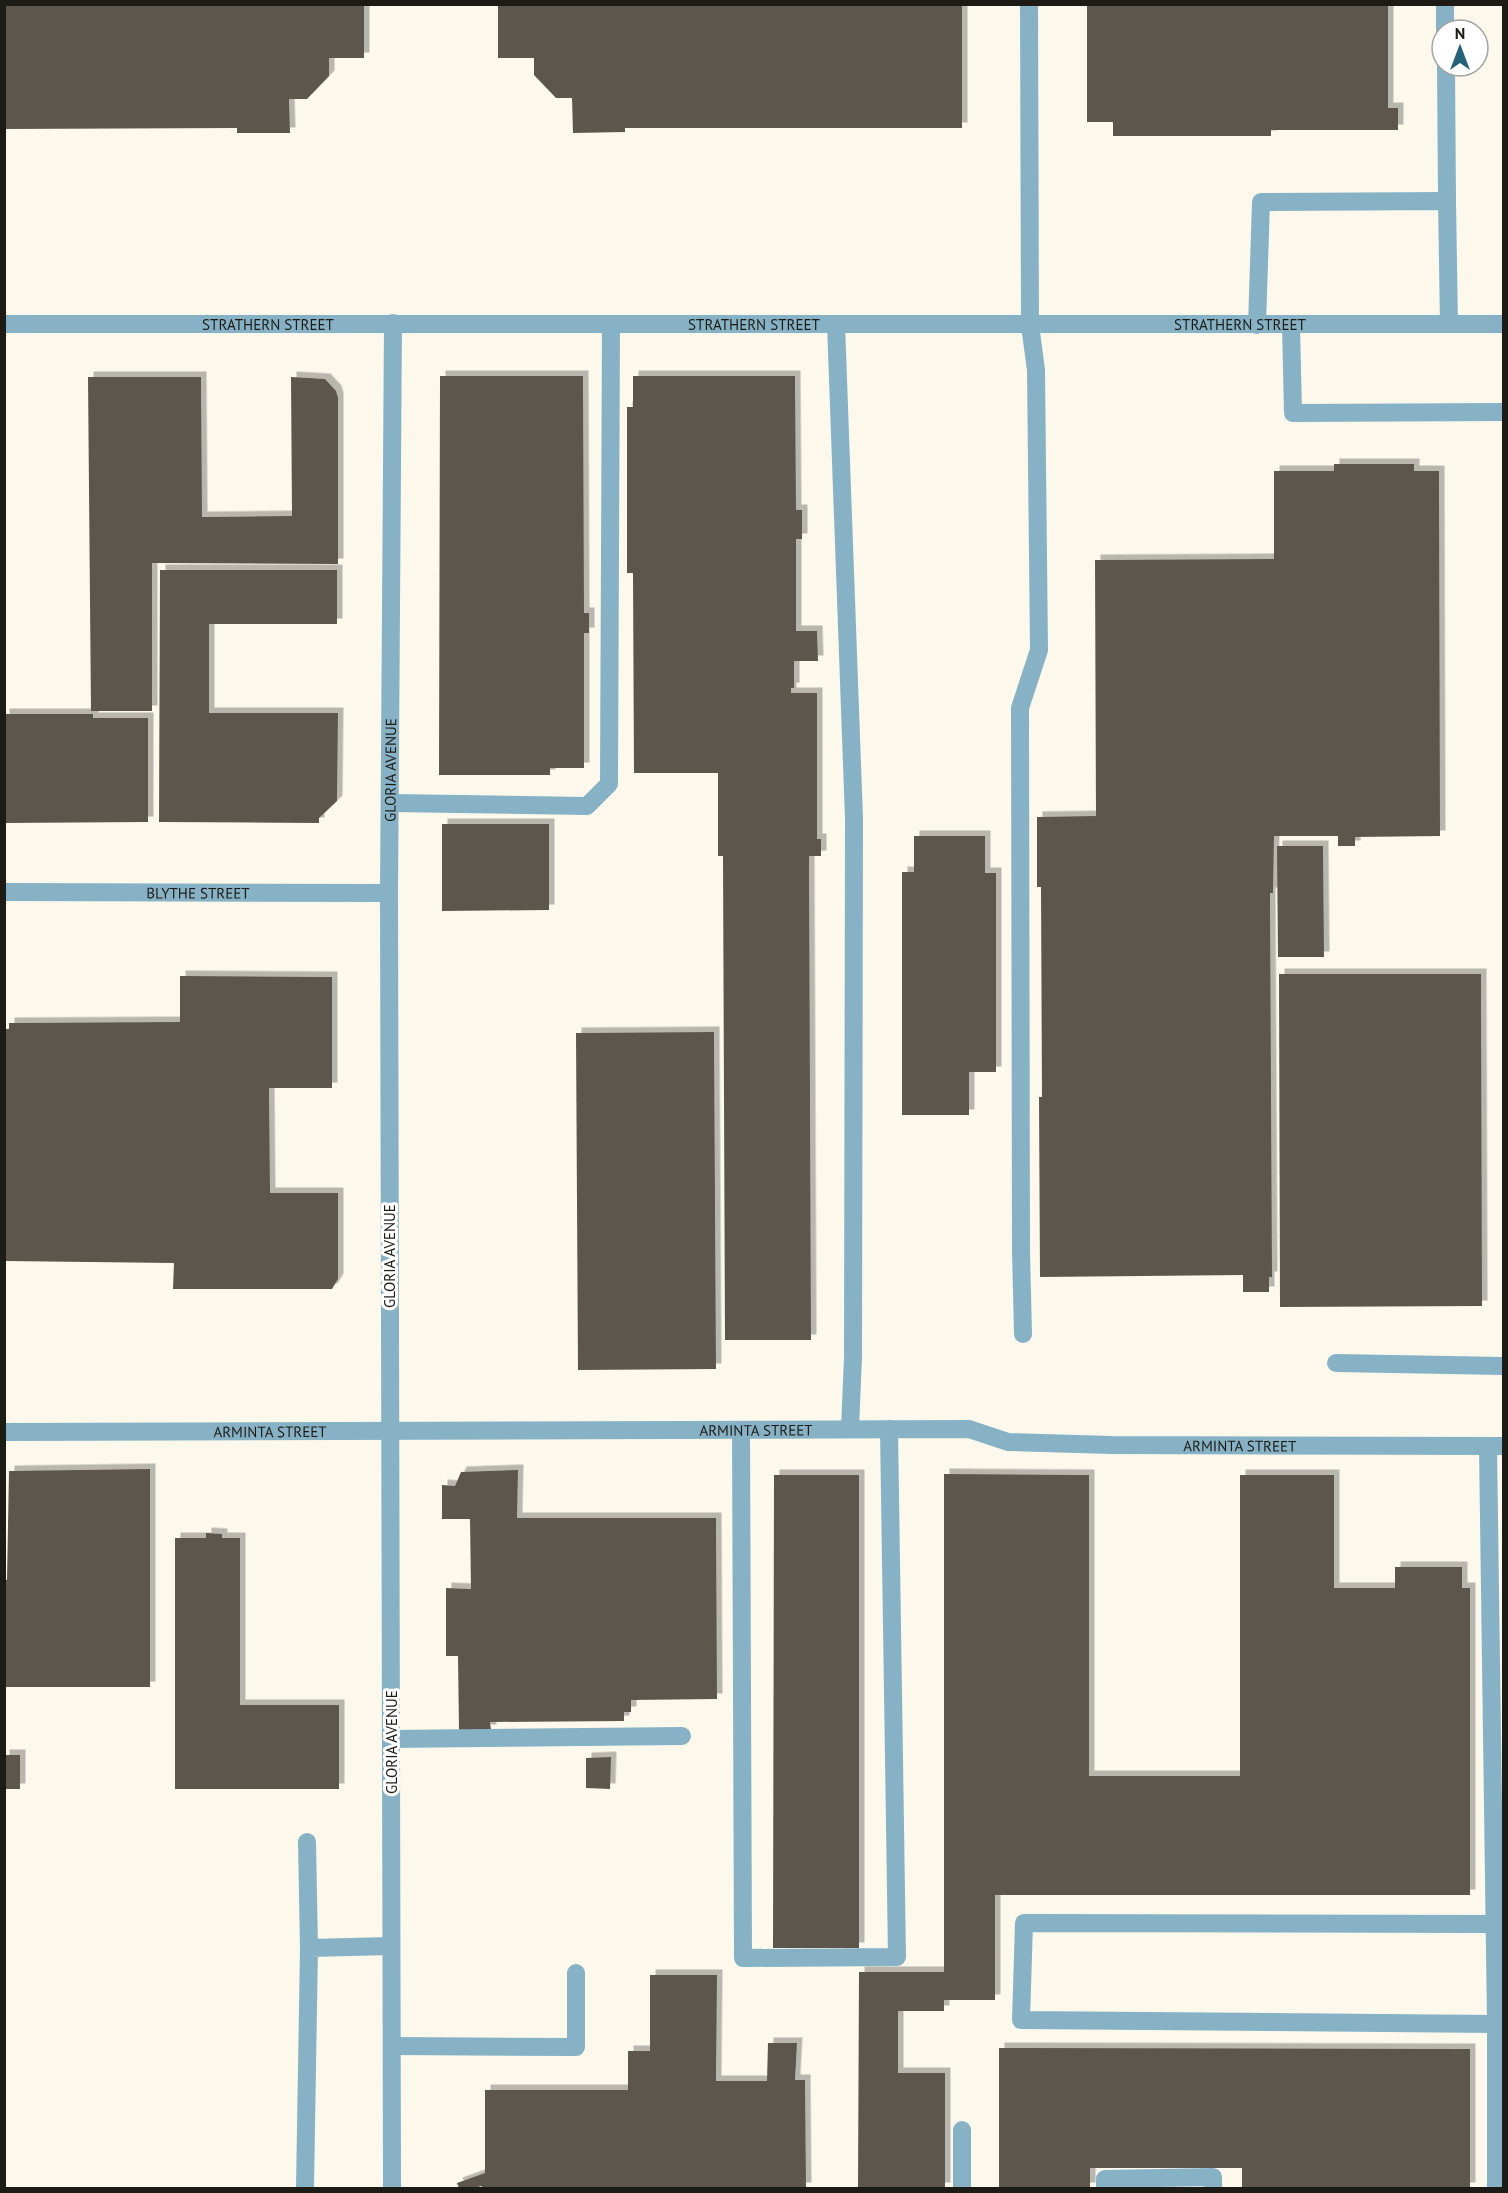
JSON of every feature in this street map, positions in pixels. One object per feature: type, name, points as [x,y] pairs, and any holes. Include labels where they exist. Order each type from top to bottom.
[{"type":"street","points":[[1023,1334],[1020,708],[1039,650],[1036,370],[1030,325],[1029,4]]},
{"type":"street","points":[[1446,78],[1449,324]]},
{"type":"street","points":[[1257,325],[1261,202],[1447,201]]},
{"type":"street","name":"GLORIA AVENUE","points":[[392,2188],[389,892],[393,323]]},
{"type":"street","name":"STRATHERN STREET","points":[[4,324],[1503,324]]},
{"type":"street","points":[[390,803],[587,806],[609,784],[611,324]]},
{"type":"street","points":[[836,324],[854,819],[853,1345],[850,1429]]},
{"type":"street","points":[[1290,325],[1293,413],[1503,412]]},
{"type":"street","name":"BLYTHE STREET","points":[[4,892],[389,892]]},
{"type":"street","points":[[1336,1363],[1503,1365]]},
{"type":"street","points":[[741,1431],[743,1958],[897,1957],[889,1429]]},
{"type":"street","name":"ARMINTA STREET","points":[[4,1432],[969,1429],[1008,1442],[1112,1445],[1496,1446]]},
{"type":"street","points":[[1496,1446],[1496,2188]]},
{"type":"street","points":[[391,1739],[682,1736]]},
{"type":"street","points":[[305,2188],[309,1948],[307,1842]]},
{"type":"street","points":[[1495,1924],[1024,1923],[1021,2020],[1496,2024]]},
{"type":"street","points":[[309,1948],[391,1946]]},
{"type":"street","points":[[392,2046],[576,2047],[576,1973]]},
{"type":"street","points":[[962,2130],[962,2188]]},
{"type":"street","points":[[1105,2188],[1105,2179],[1214,2177],[1214,2188]]},
{"type":"building","points":[[4,4],[360,4],[364,6],[364,58],[329,58],[329,76],[307,99],[289,99],[290,133],[237,133],[237,128],[4,129]]},
{"type":"building","points":[[502,4],[962,4],[962,128],[625,128],[625,132],[573,133],[572,98],[556,98],[534,75],[534,58],[498,58],[498,6]]},
{"type":"building","points":[[1087,4],[1388,4],[1388,108],[1398,108],[1398,130],[1271,130],[1271,136],[1113,136],[1113,122],[1087,122]]},
{"type":"building","points":[[440,376],[583,376],[584,613],[589,613],[589,633],[584,633],[584,768],[550,768],[550,775],[439,775]]},
{"type":"building","points":[[633,376],[795,376],[796,510],[802,510],[802,539],[796,539],[796,631],[817,631],[818,661],[794,661],[794,688],[791,688],[791,693],[817,693],[817,839],[821,839],[821,856],[809,856],[811,1340],[725,1340],[723,856],[718,856],[718,773],[634,773],[633,573],[627,573],[627,407],[633,407]]},
{"type":"building","points":[[88,377],[201,377],[202,517],[292,516],[291,377],[325,379],[336,391],[338,398],[338,564],[152,563],[152,711],[91,711]]},
{"type":"building","points":[[1334,464],[1414,464],[1414,471],[1439,471],[1440,836],[1355,837],[1355,846],[1338,846],[1338,836],[1274,836],[1273,893],[1270,893],[1272,1277],[1269,1277],[1269,1292],[1243,1292],[1243,1275],[1040,1277],[1041,887],[1037,887],[1037,817],[1096,816],[1095,560],[1274,559],[1274,471],[1334,471]]},
{"type":"building","points":[[160,570],[337,570],[337,624],[209,624],[209,713],[338,713],[337,801],[319,818],[319,823],[159,822]]},
{"type":"building","points":[[4,714],[93,714],[93,718],[148,718],[148,822],[4,823]]},
{"type":"building","points":[[442,824],[549,824],[549,910],[442,911]]},
{"type":"building","points":[[914,836],[985,836],[985,873],[996,873],[996,1072],[969,1072],[969,1115],[902,1115],[902,872],[914,872]]},
{"type":"building","points":[[1277,846],[1323,846],[1324,957],[1278,957]]},
{"type":"building","points":[[1279,974],[1481,974],[1482,1306],[1280,1307]]},
{"type":"building","points":[[180,976],[332,977],[332,1088],[269,1088],[270,1193],[338,1193],[338,1279],[332,1289],[173,1289],[174,1263],[4,1261],[4,1029],[9,1029],[9,1023],[180,1022]]},
{"type":"building","points":[[714,1032],[716,1369],[578,1370],[576,1033]]},
{"type":"building","points":[[150,1469],[150,1687],[4,1687],[4,1580],[7,1580],[9,1471]]},
{"type":"building","points":[[518,1470],[517,1518],[716,1518],[717,1699],[631,1700],[631,1712],[624,1712],[624,1721],[490,1722],[491,1730],[459,1730],[458,1656],[446,1656],[446,1588],[471,1589],[470,1519],[442,1519],[442,1485],[455,1486],[461,1472]]},
{"type":"building","points":[[944,1474],[1089,1475],[1089,1776],[1240,1776],[1240,1475],[1334,1475],[1334,1588],[1395,1588],[1395,1567],[1462,1567],[1462,1588],[1470,1588],[1470,1895],[995,1895],[995,2000],[944,2000],[944,2011],[898,2011],[898,2073],[945,2073],[945,2188],[858,2188],[859,1972],[944,1972]]},
{"type":"building","points":[[774,1475],[859,1475],[859,1948],[773,1948]]},
{"type":"building","points":[[206,1533],[222,1534],[222,1538],[240,1538],[240,1705],[339,1705],[339,1789],[175,1789],[175,1538],[206,1538]]},
{"type":"building","points":[[4,1755],[20,1755],[20,1789],[4,1789]]},
{"type":"building","points":[[611,1757],[610,1789],[586,1788],[586,1758]]},
{"type":"building","points":[[650,1975],[717,1975],[716,2081],[767,2081],[768,2043],[797,2043],[795,2080],[805,2080],[806,2188],[482,2188],[482,2186],[459,2188],[457,2183],[485,2173],[485,2090],[628,2090],[628,2051],[650,2051]]},
{"type":"building","points":[[999,2048],[1470,2049],[1470,2188],[1242,2188],[1242,2168],[1090,2168],[1090,2188],[999,2188]]}]
